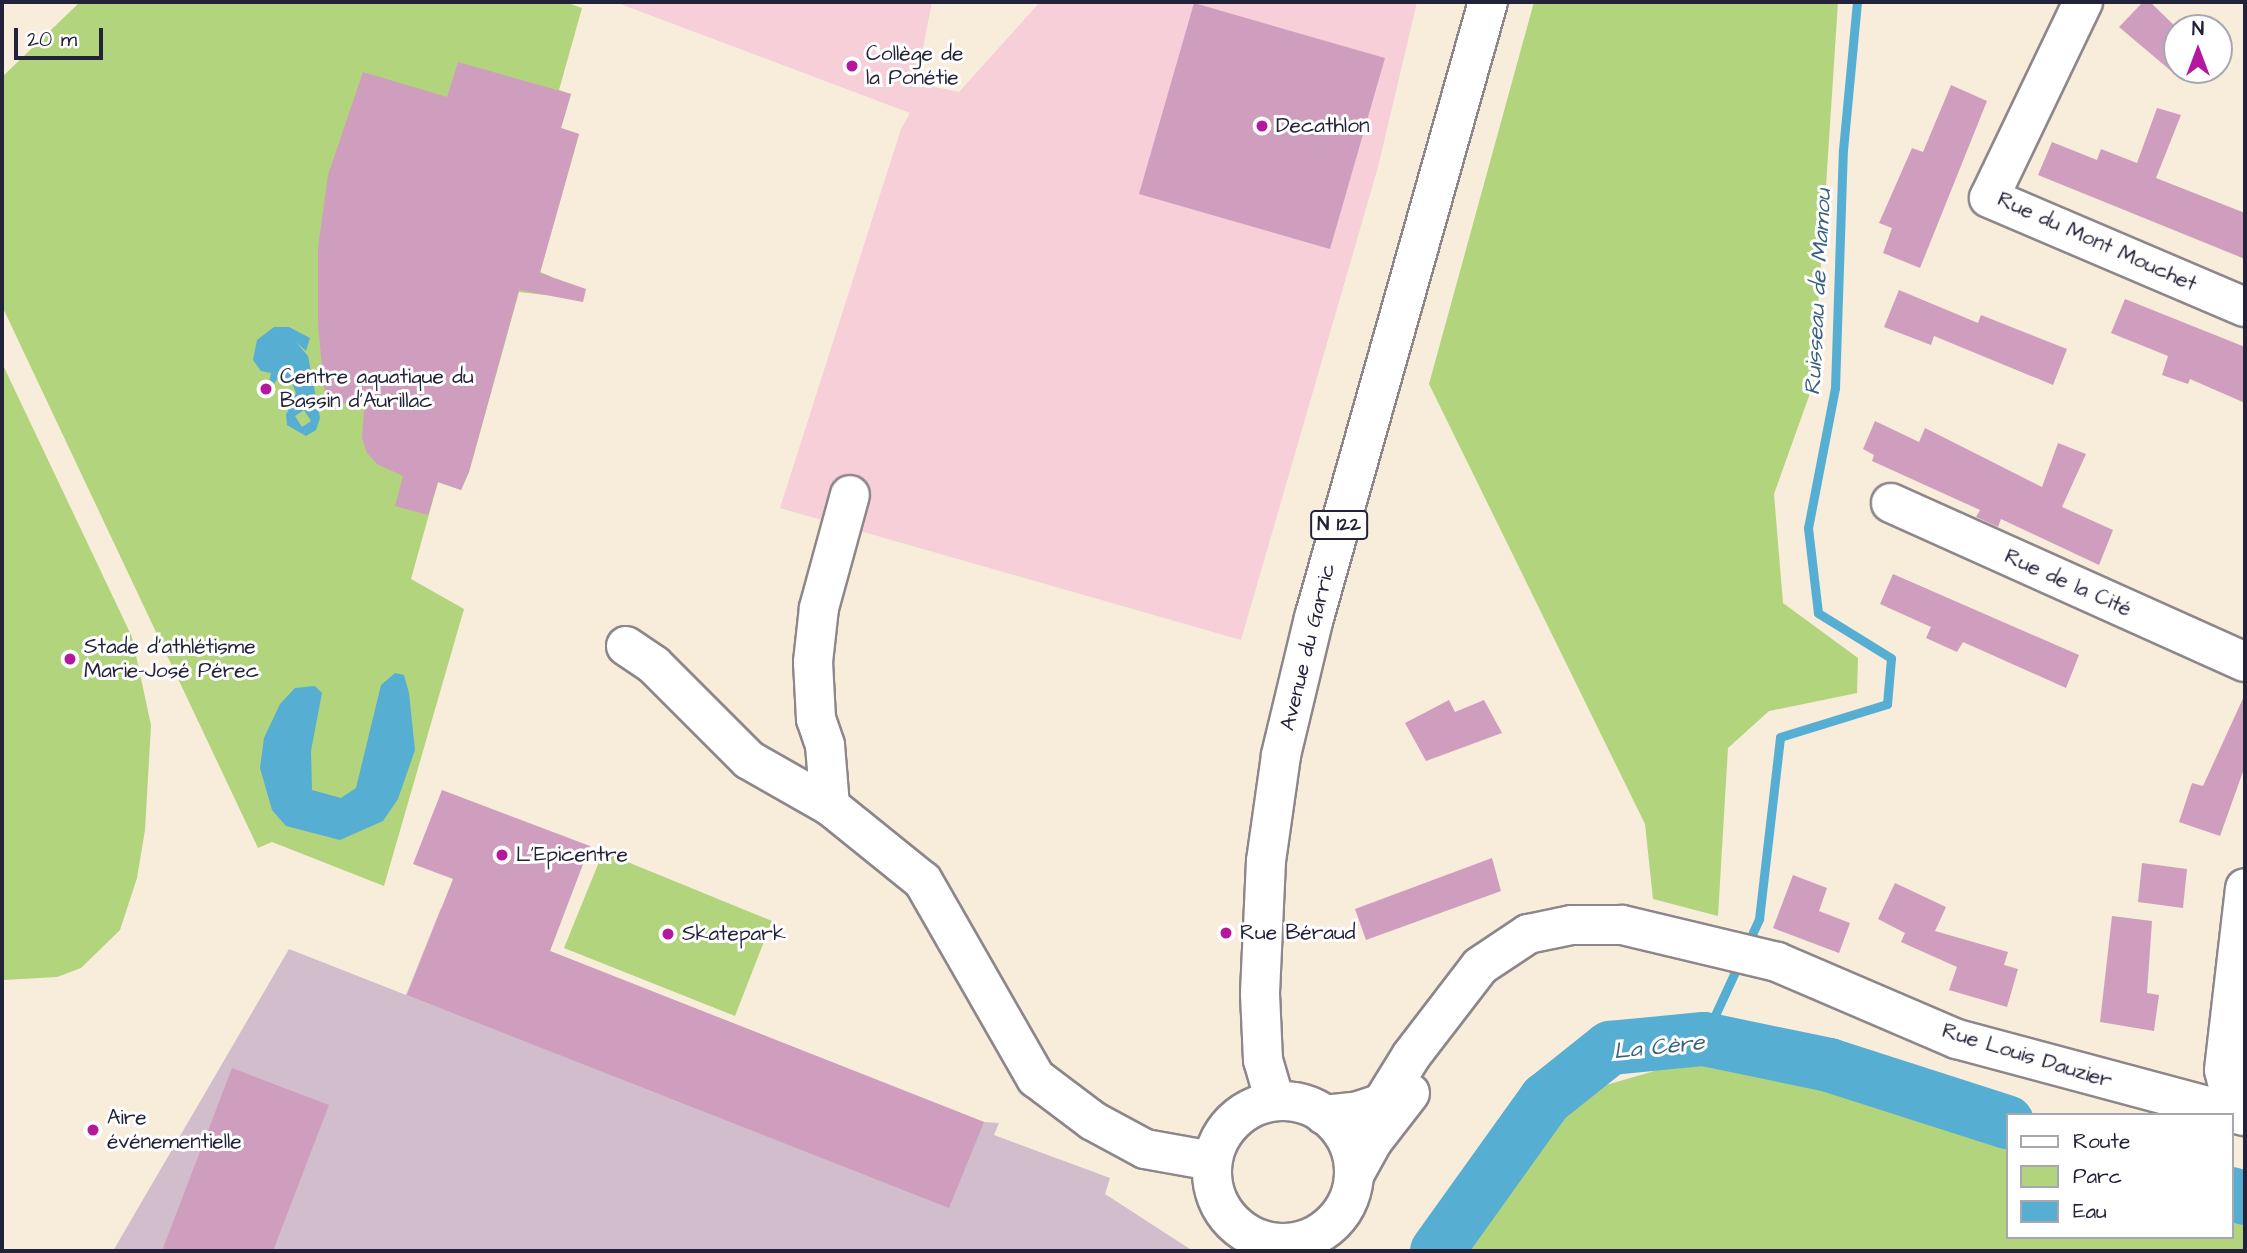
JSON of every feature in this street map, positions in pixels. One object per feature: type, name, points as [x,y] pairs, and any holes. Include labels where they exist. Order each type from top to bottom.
[{"type":"street","name":"Avenue du Garric","points":[[1275,1101],[1263,1060],[1259,993],[1266,861],[1281,755],[1321,593],[1488,2]]},
{"type":"street","name":"Rue du Mont Mouchet","points":[[2083,2],[1989,198],[2245,307]]},
{"type":"street","points":[[830,806],[825,745],[816,719],[813,662],[819,608],[850,495]]},
{"type":"street","name":"Rue de la Cité","points":[[1891,503],[2245,662]]},
{"type":"street","points":[[626,646],[654,665],[749,760],[830,806],[923,881],[1036,1078],[1093,1121],[1144,1149],[1212,1161]]},
{"type":"street","points":[[2240,1115],[2224,1084],[2245,888]]},
{"type":"street","name":"Rue Louis Dauzier","points":[[1434,1029],[1479,966],[1528,934],[1572,925],[1622,925],[1777,962],[1957,1038],[2232,1113]]},
{"type":"street","points":[[1324,1115],[1355,1112],[1382,1103],[1411,1056],[1434,1029]]},
{"type":"street","points":[[1354,1175],[1346,1138],[1324,1115],[1296,1102],[1275,1101],[1253,1107],[1233,1121],[1219,1139],[1212,1161],[1212,1184],[1219,1206],[1233,1225],[1274,1247],[1308,1239],[1336,1221],[1348,1202],[1354,1175],[1372,1142],[1413,1089],[1434,1029]]},
{"type":"street","points":[[2077,1072],[2169,1083],[2199,1071],[2227,1048]]},
{"type":"shaded area","points":[[615,2],[932,2],[916,83],[959,92],[1040,2],[1417,2],[1378,167],[1241,640],[780,508],[901,129],[910,113]]},
{"type":"shaded area","points":[[441,908],[984,1122],[999,1123],[994,1135],[1110,1178],[1105,1194],[1193,1251],[113,1251],[289,949],[406,995]]},
{"type":"green space","name":"Centre aquatique du Bassin d'Aurillac","points":[[80,2],[565,2],[582,8],[559,90],[571,94],[561,128],[579,134],[540,272],[550,276],[545,295],[519,292],[469,472],[461,490],[438,482],[411,579],[464,609],[384,886],[272,842],[258,848],[2,306],[2,77]]},
{"type":"green space","points":[[1534,2],[1838,2],[1813,385],[1774,494],[1783,603],[1858,658],[1857,693],[1769,711],[1728,748],[1718,916],[1653,899],[1645,824],[1429,384]]},
{"type":"green space","name":"Stade d'athlétisme Marie-José Pérec","points":[[2,363],[132,637],[151,725],[145,830],[137,878],[120,930],[81,968],[57,977],[4,980]]},
{"type":"green space","name":"Skatepark","points":[[603,852],[772,921],[735,1016],[564,948]]},
{"type":"green space","points":[[1713,1054],[2006,1133],[2006,1239],[2233,1239],[2233,1202],[2245,1205],[2245,1251],[1454,1251],[1551,1101]]},
{"type":"water","points":[[274,327],[289,327],[310,338],[306,351],[296,342],[308,356],[320,418],[316,430],[306,436],[287,425],[286,415],[296,393],[291,380],[278,378],[273,385],[269,382],[271,373],[261,371],[253,360],[257,340]],"holes":[[[304,410],[311,421],[302,427],[295,416]]]},
{"type":"water","points":[[395,673],[404,675],[409,693],[415,750],[398,799],[383,821],[340,840],[286,826],[272,810],[260,768],[264,738],[280,704],[295,688],[315,686],[322,693],[311,751],[312,790],[341,798],[356,788],[381,685]]},
{"type":"building","points":[[2143,2],[2150,2],[2163,15],[2163,64],[2119,27]]},
{"type":"building","name":"Decathlon","points":[[1194,3],[1385,58],[1330,249],[1139,194]]},
{"type":"building","points":[[458,62],[571,94],[561,128],[579,134],[540,273],[586,289],[583,302],[519,290],[469,472],[461,490],[438,482],[428,515],[395,506],[403,476],[377,464],[367,453],[362,438],[364,409],[325,397],[318,325],[318,248],[328,175],[363,72],[447,97]]},
{"type":"building","points":[[1951,85],[1987,101],[1920,268],[1883,253],[1892,228],[1879,223],[1912,148],[1923,152]]},
{"type":"building","points":[[2157,108],[2181,115],[2156,178],[2245,213],[2245,259],[2038,175],[2052,142],[2097,160],[2101,149],[2137,163]]},
{"type":"building","points":[[1899,290],[1978,323],[1981,315],[2067,349],[2053,385],[1934,336],[1931,345],[1884,327]]},
{"type":"building","points":[[2125,299],[2245,347],[2245,403],[2190,379],[2188,384],[2162,375],[2168,356],[2111,333]]},
{"type":"building","points":[[1875,421],[1919,442],[1925,428],[2042,487],[2058,443],[2086,454],[2062,507],[2113,530],[2099,565],[2001,519],[1998,527],[1976,517],[1980,510],[1872,461],[1874,455],[1863,449]]},
{"type":"building","points":[[1893,574],[2079,655],[2066,688],[1963,642],[1957,652],[1926,638],[1931,627],[1880,604]]},
{"type":"building","points":[[2245,694],[2245,766],[2220,836],[2179,822],[2192,783],[2203,786]]},
{"type":"building","points":[[1449,700],[1455,712],[1484,700],[1502,733],[1426,761],[1405,723]]},
{"type":"building","points":[[442,790],[590,846],[550,951],[984,1122],[949,1208],[407,995],[453,879],[413,864]]},
{"type":"building","points":[[1492,858],[1501,891],[1366,940],[1355,909]]},
{"type":"building","points":[[2142,863],[2187,869],[2183,908],[2138,902]]},
{"type":"building","points":[[1793,875],[1827,888],[1819,911],[1850,923],[1839,953],[1773,928]]},
{"type":"building","points":[[1895,883],[1946,907],[1935,931],[2008,952],[2004,965],[2018,969],[2007,1007],[1949,990],[1957,967],[1901,942],[1905,933],[1878,919]]},
{"type":"building","points":[[2112,916],[2152,921],[2147,993],[2159,995],[2154,1031],[2100,1022]]},
{"type":"building","points":[[232,1068],[329,1105],[273,1251],[162,1251]]},
{"type":"waterway","name":"Ruisseau de Mamou","points":[[1747,945],[1759,919],[1780,737],[1887,704],[1891,658],[1818,613],[1808,528],[1835,388],[1843,150],[1857,2]]},
{"type":"waterway","name":"Ruisseau de Mamou","points":[[1704,1039],[1740,961]]},
{"type":"waterway","name":"La Cère","points":[[1437,1251],[1546,1099],[1610,1048],[1704,1039],[1829,1065],[2006,1122]]},
{"type":"waterway","name":"La Cère","points":[[2233,1195],[2245,1198]]},
{"type":"place","name":"Collège de la Ponétie","points":[[852,66]]},
{"type":"place","name":"Decathlon","points":[[1262,126]]},
{"type":"place","name":"Centre aquatique du Bassin d'Aurillac","points":[[266,389]]},
{"type":"place","name":"Stade d'athlétisme Marie-José Pérec","points":[[70,659]]},
{"type":"place","name":"L'Epicentre","points":[[502,855]]},
{"type":"place","name":"Rue Béraud","points":[[1226,933]]},
{"type":"place","name":"Skatepark","points":[[668,934]]},
{"type":"place","name":"Aire événementielle","points":[[93,1130]]}]
